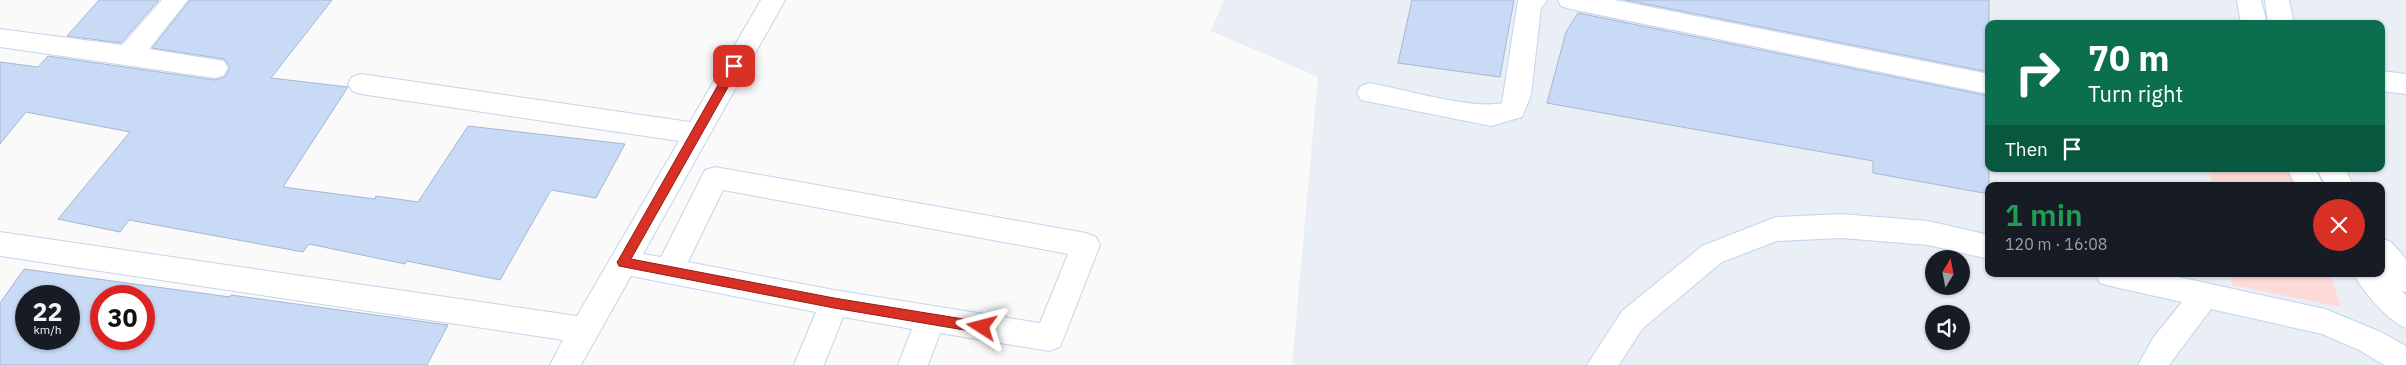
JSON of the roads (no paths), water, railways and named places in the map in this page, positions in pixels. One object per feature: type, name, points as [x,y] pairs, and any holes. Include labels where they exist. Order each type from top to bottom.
[{"type":"street","points":[[128,56],[176,0]]},
{"type":"street","points":[[565,365],[773,0]]},
{"type":"street","points":[[1370,93],[1473,114],[1491,116],[1513,110],[1518,94],[1529,3],[1535,0]]},
{"type":"street","points":[[1570,0],[1985,83]]},
{"type":"street","points":[[2249,0],[2253,20]]},
{"type":"street","points":[[2277,0],[2280,20]]},
{"type":"street","points":[[0,38],[215,68]]},
{"type":"street","points":[[2385,81],[2406,84]]},
{"type":"street","points":[[361,84],[696,133]]},
{"type":"street","points":[[623,262],[669,271],[834,303],[1049,338],[1086,245],[715,178],[669,271]]},
{"type":"street","points":[[1602,365],[1632,320],[1712,254],[1776,229],[1841,226],[1918,232],[1985,246]]},
{"type":"street","points":[[0,244],[585,330]]},
{"type":"street","points":[[2385,255],[2406,280]]},
{"type":"street","points":[[2124,277],[2325,322],[2370,341],[2406,362]]},
{"type":"street","points":[[2371,277],[2406,314]]},
{"type":"street","points":[[2153,365],[2205,295]]},
{"type":"street","points":[[808,365],[834,303]]},
{"type":"street","points":[[913,365],[931,320]]}]
